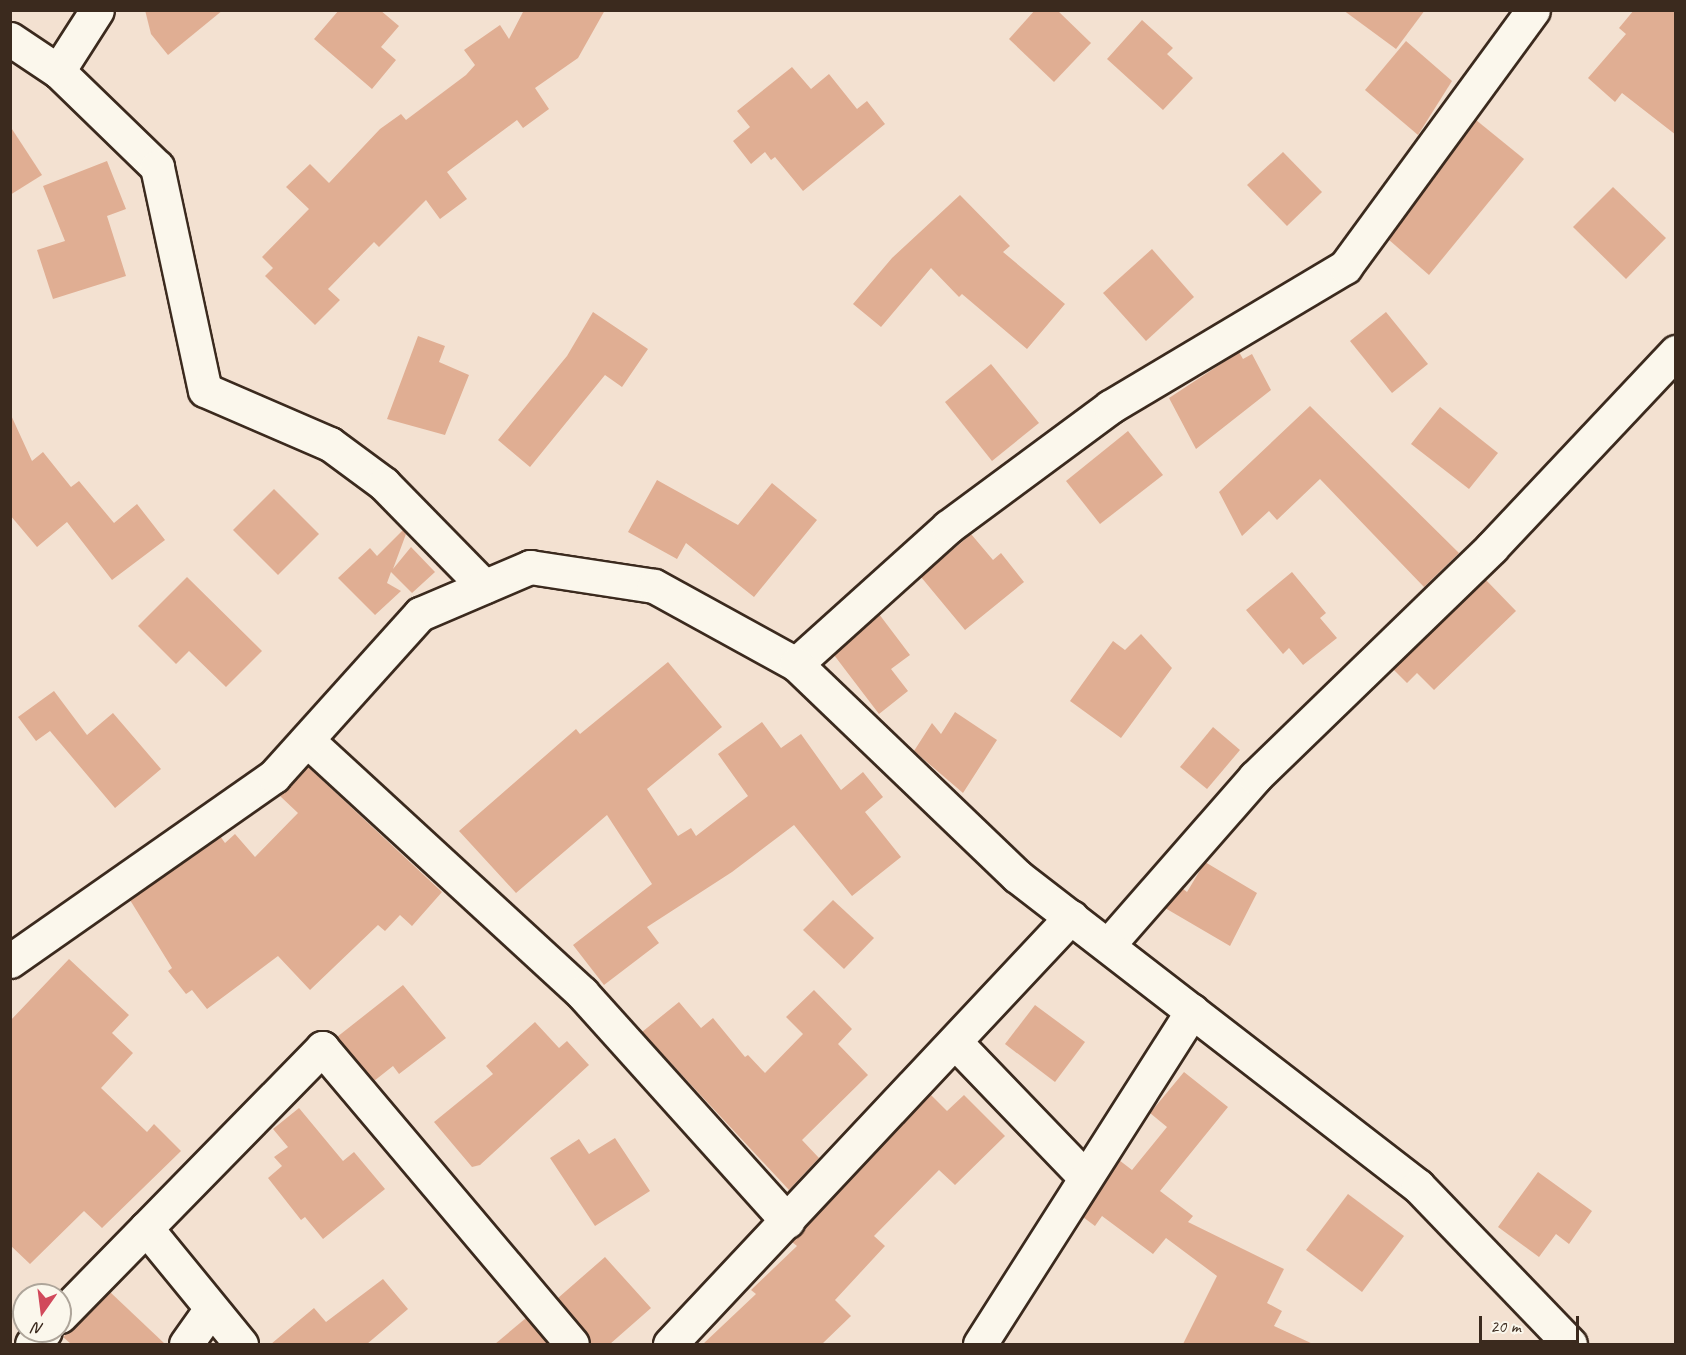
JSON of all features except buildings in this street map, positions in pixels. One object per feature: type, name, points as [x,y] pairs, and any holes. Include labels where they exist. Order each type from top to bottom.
[{"type":"street","points":[[58,71],[97,10]]},
{"type":"street","points":[[796,664],[948,527],[1110,407],[1345,267],[1533,10]]},
{"type":"street","points":[[10,39],[58,71],[157,167],[205,390],[330,444],[384,484],[484,586]]},
{"type":"street","points":[[1108,945],[1255,777],[1492,547],[1676,352]]},
{"type":"street","points":[[10,961],[274,776],[420,614],[530,567],[654,586],[796,664],[1017,876],[1418,1186],[1570,1344]]},
{"type":"street","points":[[307,740],[582,993],[787,1221]]},
{"type":"street","points":[[670,1344],[1071,917]]},
{"type":"street","points":[[980,1344],[1192,1011]]},
{"type":"street","points":[[955,1042],[1085,1177]]},
{"type":"street","points":[[72,1304],[322,1048],[573,1344]]},
{"type":"street","points":[[147,1228],[210,1310],[241,1344]]},
{"type":"street","points":[[186,1344],[210,1310]]}]
